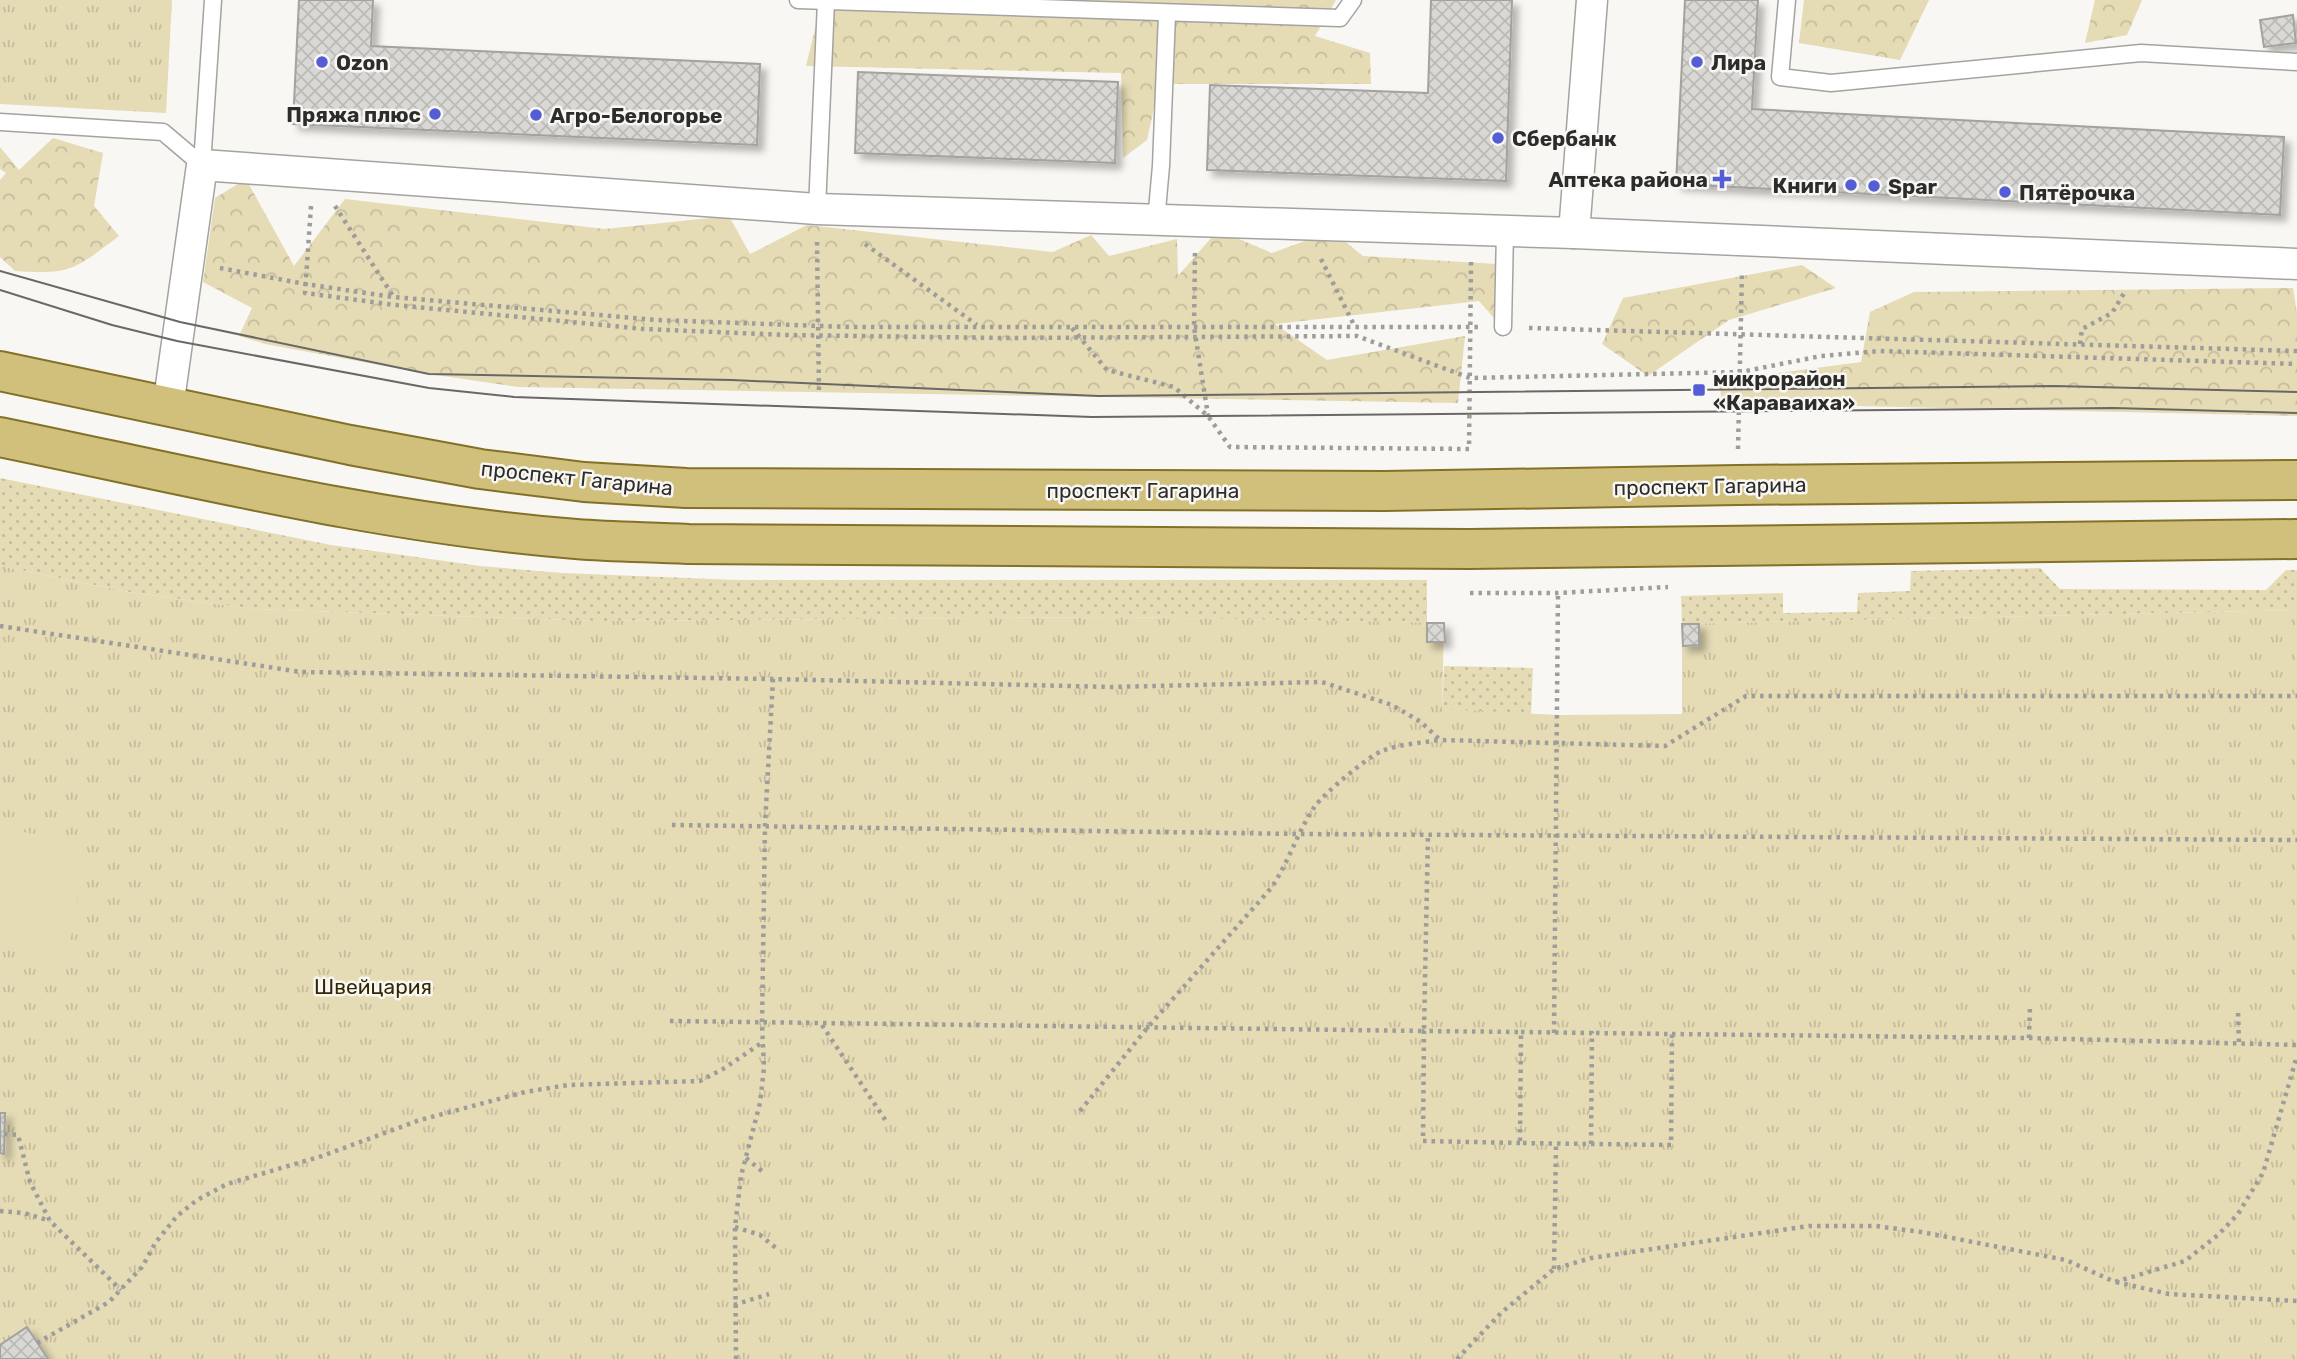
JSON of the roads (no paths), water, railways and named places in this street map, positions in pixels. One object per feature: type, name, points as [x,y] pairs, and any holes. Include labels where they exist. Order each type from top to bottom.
[{"type":"main road","name":"проспект Гагарина","points":[[0,371],[481,469],[584,482],[685,488],[1384,491],[2297,480]]},
{"type":"main road","points":[[0,437],[344,507],[576,539],[688,544],[1456,549],[2297,539]]},
{"type":"street","points":[[1574,233],[1592,0]]},
{"type":"street","points":[[168,407],[202,165],[817,209],[1574,233],[2297,264]]},
{"type":"lane","points":[[202,165],[213,0]]},
{"type":"lane","points":[[798,0],[1340,18],[1353,0]]},
{"type":"lane","points":[[1787,0],[1780,78],[1831,83],[2141,53],[2297,62]]},
{"type":"lane","points":[[817,209],[826,1]]},
{"type":"lane","points":[[1156,221],[1167,14]]},
{"type":"lane","points":[[0,122],[163,132],[202,165]]},
{"type":"lane","points":[[1503,327],[1505,231]]},
{"type":"tram line","points":[[0,271],[180,322],[429,374],[732,380],[1099,396],[2055,386],[2297,392]]},
{"type":"tram line","points":[[0,290],[112,325],[177,341],[429,388],[514,397],[1092,417],[2114,408],[2297,413]]},
{"type":"place","name":"Ozon","points":[[322,62]]},
{"type":"place","name":"Лира","points":[[1697,62]]},
{"type":"place","name":"Пряжа плюс","points":[[435,114]]},
{"type":"place","name":"Агро-Белогорье","points":[[536,115]]},
{"type":"place","name":"Сбербанк","points":[[1498,138]]},
{"type":"place","name":"Аптека района","points":[[1722,179]]},
{"type":"place","name":"Книги","points":[[1851,185]]},
{"type":"place","name":"Spar","points":[[1874,186]]},
{"type":"place","name":"Пятёрочка","points":[[2005,192]]},
{"type":"place","name":"микрорайон «Караваиха»","points":[[1699,390]]},
{"type":"park label","name":"Швейцария","points":[[373,986]]}]
